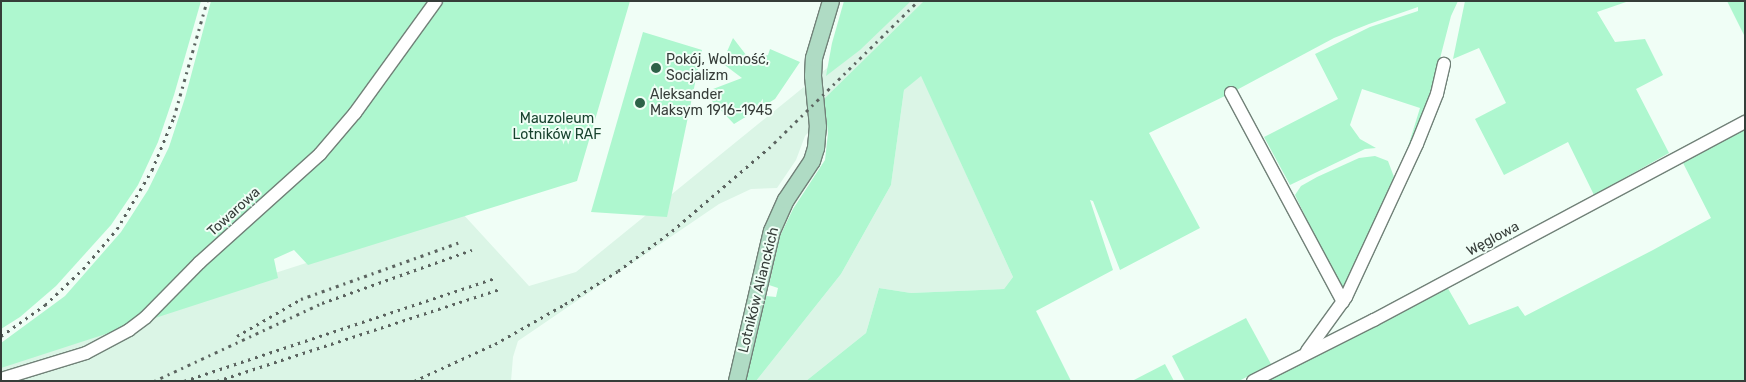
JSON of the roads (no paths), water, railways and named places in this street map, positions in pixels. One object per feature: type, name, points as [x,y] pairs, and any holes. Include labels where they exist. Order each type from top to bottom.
[{"type":"main road","name":"Lotników Alianckich","points":[[737,381],[772,231],[786,200],[812,161],[816,148],[818,127],[813,76],[814,58],[831,1]]},
{"type":"street","name":"Towarowa","points":[[1,379],[86,353],[129,330],[146,317],[199,263],[326,148],[355,114],[436,1]]},
{"type":"street","points":[[1306,353],[1343,302],[1417,144],[1437,94],[1444,64]]},
{"type":"street","points":[[1231,93],[1343,302]]},
{"type":"street","name":"Węglowa","points":[[1253,381],[1745,122]]},
{"type":"railway","points":[[1,336],[45,305],[83,269],[117,229],[152,170],[174,117],[207,1]]},
{"type":"railway","points":[[414,381],[495,344],[565,304],[618,271],[672,231],[769,148],[918,1]]},
{"type":"railway","points":[[237,336],[301,299],[463,241]]},
{"type":"railway","points":[[154,381],[322,303],[472,250]]},
{"type":"railway","points":[[184,381],[496,278]]},
{"type":"railway","points":[[217,381],[500,289]]},
{"type":"place","name":"Pokój, Wolmość, Socjalizm","points":[[656,68]]},
{"type":"place","name":"Aleksander Maksym 1916-1945","points":[[640,103]]},
{"type":"park label","name":"Mauzoleum Lotników RAF","points":[[557,128]]}]
